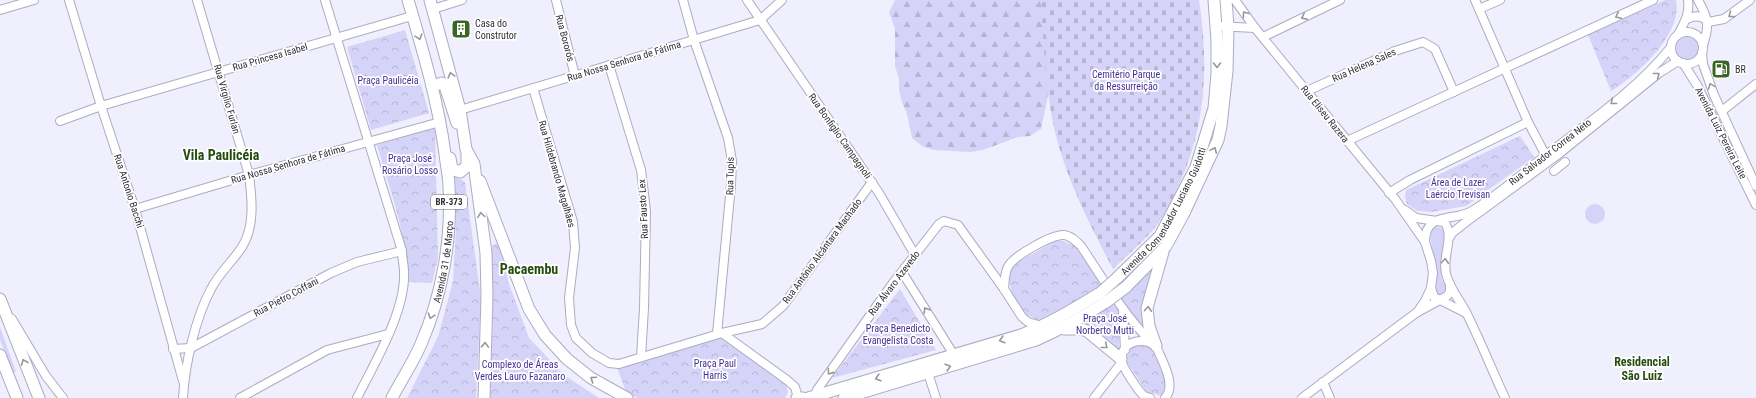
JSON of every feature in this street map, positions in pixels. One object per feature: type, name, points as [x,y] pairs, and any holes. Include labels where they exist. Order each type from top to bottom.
[{"type":"main road","name":"Avenida 31 de Março","points":[[392,398],[420,345],[439,288],[445,257],[449,187],[440,122],[432,86],[408,0]]},
{"type":"main road","name":"Avenida Comendador Luciano Guidotti","points":[[844,398],[1036,340],[1062,329],[1086,315],[1103,297],[1117,278],[1160,236],[1196,167],[1214,108],[1217,74],[1214,0]]},
{"type":"main road","name":"Avenida Comendador Luciano Guidotti","points":[[812,397],[1021,335],[1126,287],[1166,246],[1187,206],[1218,140],[1225,98],[1228,26],[1226,0]]},
{"type":"main road","name":"BR-373","points":[[431,4],[460,110],[465,143],[474,164],[486,253],[487,296],[484,398]]},
{"type":"main road","points":[[432,86],[442,83],[445,86],[455,120],[465,143],[467,166],[460,172],[452,169],[448,136],[440,122]]},
{"type":"main road","points":[[474,164],[529,309],[545,335],[567,359],[591,378],[627,398]]},
{"type":"main road","points":[[1154,345],[1149,326],[1147,308],[1166,246]]},
{"type":"main road","points":[[0,299],[39,398]]},
{"type":"main road","points":[[1062,329],[1081,328],[1123,357]]},
{"type":"main road","points":[[0,355],[17,398]]},
{"type":"main road","points":[[797,398],[803,398]]},
{"type":"street","points":[[0,10],[34,0]]},
{"type":"street","name":"Rua Antonio Bacchi","points":[[69,0],[100,106],[135,209],[184,384]]},
{"type":"street","name":"Rua Virgílio Furlan","points":[[183,398],[184,384],[191,348],[201,309],[212,288],[243,246],[250,232],[252,197],[249,175],[197,0]]},
{"type":"street","points":[[325,0],[402,251],[404,273],[402,292],[388,334],[357,398]]},
{"type":"street","points":[[431,4],[462,0]]},
{"type":"street","name":"Rua Bororós","points":[[556,0],[575,76]]},
{"type":"street","name":"Rua Tupis","points":[[683,0],[694,40],[728,138],[732,161],[720,334]]},
{"type":"street","name":"Rua Bonfiglio Campagnoli","points":[[747,0],[872,182],[915,255]]},
{"type":"street","name":"Rua Nossa Senhora de Fátima","points":[[460,110],[760,20],[782,0]]},
{"type":"street","name":"Rua Eliseu Razera","points":[[1235,0],[1389,193],[1407,212],[1416,218],[1435,220]]},
{"type":"street","points":[[1263,37],[1340,0]]},
{"type":"street","points":[[1474,0],[1528,122],[1546,156]]},
{"type":"street","points":[[1479,9],[1500,0]]},
{"type":"street","points":[[1347,141],[1653,0]]},
{"type":"street","points":[[1688,0],[1689,8],[1687,19],[1672,47],[1672,52],[1681,62],[1693,63],[1697,60],[1703,49],[1708,32],[1708,22],[1698,0]]},
{"type":"street","points":[[1708,22],[1724,19],[1750,0]]},
{"type":"street","name":"Rua Princesa Isabel","points":[[60,121],[100,106],[412,16]]},
{"type":"street","points":[[1687,19],[1699,16],[1708,22]]},
{"type":"street","points":[[1216,26],[1256,28]]},
{"type":"street","points":[[1678,35],[1683,33],[1693,33],[1697,36],[1703,49]]},
{"type":"street","name":"Rua Helena Sales","points":[[1307,91],[1395,51],[1423,42],[1435,49],[1454,92]]},
{"type":"street","name":"Rua Salvador Correa Neto","points":[[1450,237],[1452,233],[1539,165],[1546,156],[1640,80],[1672,47]]},
{"type":"street","name":"Avenida Luiz Pereira Leite","points":[[1703,49],[1707,75],[1753,181],[1756,205]]},
{"type":"street","name":"Avenida Luiz Pereira Leite","points":[[1681,62],[1753,181]]},
{"type":"street","name":"Rua Salvador Correa Neto","points":[[1435,220],[1457,216],[1472,210],[1539,165],[1610,114],[1659,73],[1681,62]]},
{"type":"street","name":"Rua Fausto Lex","points":[[610,65],[641,170],[646,212],[644,308],[641,357]]},
{"type":"street","points":[[1722,111],[1756,84]]},
{"type":"street","name":"Rua Hildebrando Magalhães","points":[[533,88],[573,222],[575,248],[569,298],[571,325],[576,338],[592,353],[609,363]]},
{"type":"street","name":"Rua Nossa Senhora de Fátima","points":[[135,209],[249,175],[440,122]]},
{"type":"street","points":[[1389,193],[1410,180],[1528,122]]},
{"type":"street","points":[[1554,172],[1565,162]]},
{"type":"street","name":"Rua Antônio Alcântara Machado","points":[[609,363],[619,364],[720,334],[762,324],[783,306],[872,182]]},
{"type":"street","name":"Rua Eliseu Razera","points":[[1395,199],[1425,242],[1433,273],[1431,288]]},
{"type":"street","points":[[1425,242],[1427,228],[1435,220],[1444,222],[1447,225],[1450,237],[1445,256],[1444,269],[1505,398]]},
{"type":"street","name":"Rua Álvaro Azevedo","points":[[812,397],[902,272],[939,224],[944,221],[958,225],[1004,289]]},
{"type":"street","points":[[1043,326],[1028,322],[1022,317],[1004,289],[1006,272],[1009,265],[1016,258],[1049,239],[1064,235],[1073,238],[1081,246],[1122,308],[1142,334],[1154,345],[1175,398]]},
{"type":"street","name":"Rua Pietro Coffani","points":[[173,349],[191,348],[331,273],[357,262],[402,251]]},
{"type":"street","points":[[902,272],[954,355]]},
{"type":"street","points":[[1302,398],[1416,313],[1442,300],[1450,292],[1450,284]]},
{"type":"street","points":[[1431,288],[1434,297],[1466,313]]},
{"type":"street","points":[[1416,313],[1425,301],[1431,288]]},
{"type":"street","points":[[0,299],[46,376],[63,398]]},
{"type":"street","points":[[1122,308],[1123,357],[1128,373],[1147,397]]},
{"type":"street","points":[[1021,335],[1023,323],[1022,317]]},
{"type":"street","points":[[240,398],[327,350],[388,334]]},
{"type":"street","points":[[720,334],[787,380],[795,387],[797,398]]},
{"type":"street","points":[[1094,398],[1108,380],[1131,343],[1139,340],[1154,345]]},
{"type":"street","points":[[928,373],[936,398]]},
{"type":"street","points":[[1108,380],[1119,374],[1128,373]]},
{"type":"street","points":[[1323,382],[1330,398]]},
{"type":"street","points":[[1165,398],[1169,394],[1171,385]]},
{"type":"green space","points":[[895,0],[1053,0],[1049,91],[1041,129],[1030,136],[1018,137],[983,150],[971,152],[934,150],[922,146],[912,138],[907,114],[899,90],[899,77],[895,67],[895,29],[889,12]]},
{"type":"green space","name":"Cemitério Parque da Ressurreição","points":[[1041,0],[1199,0],[1204,48],[1203,94],[1195,140],[1188,162],[1179,185],[1164,215],[1157,225],[1144,240],[1113,269],[1073,185],[1055,132],[1047,83]]},
{"type":"green space","points":[[1665,0],[1676,0],[1676,13],[1672,26],[1665,40],[1645,64],[1622,84],[1611,91],[1588,35]]},
{"type":"green space","name":"Praça Paulicéia","points":[[405,30],[429,113],[371,130],[347,47]]},
{"type":"green space","points":[[1687,37],[1695,40],[1698,48],[1695,56],[1687,59],[1679,56],[1676,48],[1679,40]]},
{"type":"green space","name":"Praça José Rosário Losso","points":[[435,127],[438,258],[432,283],[408,282],[405,247],[377,145]]},
{"type":"green space","name":"Área de Lazer Laércio Trevisan","points":[[1520,136],[1534,157],[1466,206],[1431,212],[1418,211],[1407,204],[1405,197],[1406,190]]},
{"type":"green space","name":"Complexo de Áreas Verdes Lauro Fazanaro","points":[[455,176],[465,182],[481,298],[476,398],[407,398],[438,337],[453,281],[456,228]]},
{"type":"green space","points":[[1595,204],[1602,207],[1605,214],[1602,221],[1595,224],[1588,221],[1585,214],[1588,207]]},
{"type":"green space","points":[[1436,226],[1445,230],[1446,234],[1442,249],[1441,273],[1442,280],[1446,286],[1446,292],[1443,295],[1439,295],[1436,292],[1437,267],[1431,244],[1432,228]]},
{"type":"green space","points":[[1055,241],[1063,241],[1075,246],[1103,286],[1043,322],[1025,314],[1012,293],[1009,281],[1011,269],[1015,264]]},
{"type":"green space","name":"Complexo de Áreas Verdes Lauro Fazanaro","points":[[498,244],[500,249],[509,284],[529,338],[564,375],[599,398],[490,398],[493,321],[492,250],[493,245]]},
{"type":"green space","points":[[1155,263],[1149,335],[1142,328],[1119,296]]},
{"type":"green space","name":"Praça Benedicto Evangelista Costa","points":[[900,289],[936,350],[832,378]]},
{"type":"green space","name":"Praça José Norberto Mutti","points":[[1113,301],[1119,311],[1119,352],[1075,325]]},
{"type":"green space","points":[[0,327],[16,372],[13,373],[0,340]]},
{"type":"green space","name":"Praça Paul Harris","points":[[721,337],[785,382],[788,392],[785,398],[638,398],[627,394],[617,368]]},
{"type":"green space","points":[[1140,344],[1152,348],[1167,384],[1166,391],[1161,396],[1146,391],[1125,359],[1133,346]]},
{"type":"place","name":"Casa do Construtor","points":[[461,29]]},
{"type":"place","name":"BR","points":[[1721,69]]},
{"type":"district","name":"Vila Paulicéia","points":[[221,155]]},
{"type":"district","name":"Pacaembu","points":[[529,269]]},
{"type":"district","name":"Residencial São Luiz","points":[[1642,369]]}]
